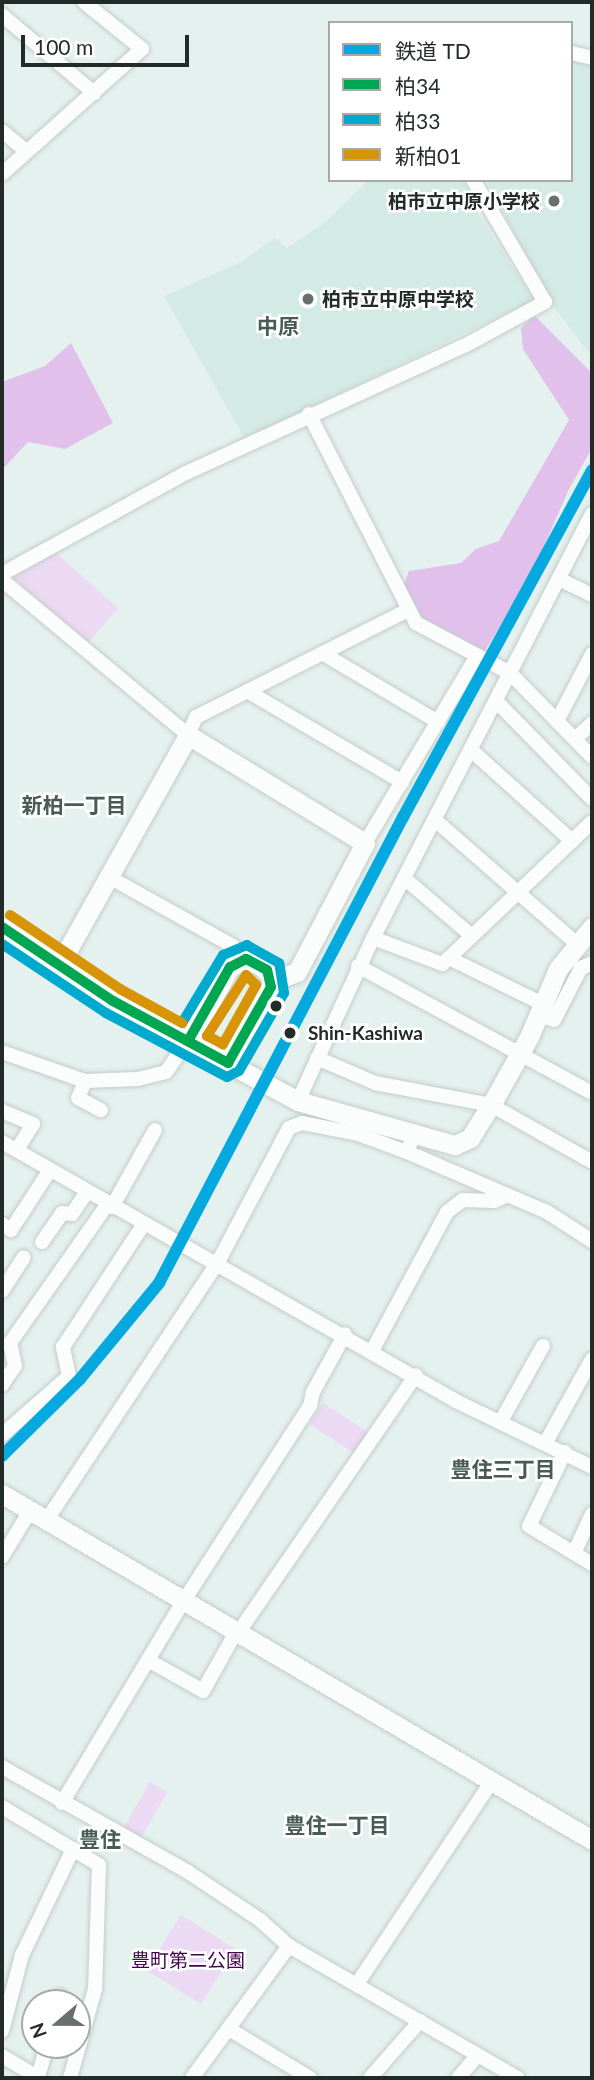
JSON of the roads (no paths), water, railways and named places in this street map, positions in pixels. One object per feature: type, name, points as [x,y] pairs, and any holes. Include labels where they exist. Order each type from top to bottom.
[{"type":"street","points":[[2,174],[142,49],[84,2]]},
{"type":"street","points":[[2,16],[94,93]]},
{"type":"street","points":[[573,53],[592,58]]},
{"type":"street","points":[[2,131],[26,151]]},
{"type":"street","points":[[2,574],[186,473],[309,414],[468,344],[545,302],[474,182]]},
{"type":"street","points":[[309,414],[416,623],[510,673],[592,757]]},
{"type":"street","points":[[298,1101],[358,966],[592,514]]},
{"type":"street","points":[[559,579],[592,595]]},
{"type":"street","points":[[2,580],[188,735],[365,843]]},
{"type":"street","points":[[58,967],[196,717],[408,610]]},
{"type":"street","points":[[322,653],[439,722]]},
{"type":"street","points":[[557,722],[592,654]]},
{"type":"street","points":[[228,1063],[272,981],[298,972],[365,843],[477,656]]},
{"type":"street","points":[[247,691],[402,782]]},
{"type":"street","points":[[496,701],[592,799]]},
{"type":"street","points":[[575,739],[592,723]]},
{"type":"street","points":[[471,750],[572,841]]},
{"type":"street","points":[[435,820],[576,943]]},
{"type":"street","points":[[373,939],[442,964],[592,822]]},
{"type":"street","points":[[109,877],[233,946],[241,960],[261,966],[272,981]]},
{"type":"street","points":[[404,878],[472,936]]},
{"type":"street","points":[[2,1557],[38,1516],[218,1262],[289,1128],[302,1123],[411,1144],[455,1145],[470,1138],[520,1054],[576,943],[592,927]]},
{"type":"street","points":[[2,928],[58,967],[298,1101],[411,1144],[452,1172],[547,1212],[592,1241]]},
{"type":"street","points":[[449,958],[541,1009],[554,1020],[581,968],[592,963]]},
{"type":"street","points":[[2,1052],[85,1081],[138,1079],[166,1072],[188,1041],[230,967],[241,960]]},
{"type":"street","points":[[358,966],[592,1093]]},
{"type":"street","points":[[317,1058],[375,1083],[491,1105],[592,1162]]},
{"type":"street","points":[[85,1081],[78,1098],[101,1110]]},
{"type":"street","points":[[2,1111],[33,1124],[17,1150]]},
{"type":"street","points":[[2,1385],[15,1366],[7,1352],[10,1343],[109,1206],[155,1130]]},
{"type":"street","points":[[2,1142],[143,1225],[218,1262],[501,1422],[592,1467]]},
{"type":"street","points":[[452,1172],[455,1145]]},
{"type":"street","points":[[64,1179],[72,1165]]},
{"type":"street","points":[[2,1224],[11,1230],[50,1170]]},
{"type":"street","points":[[42,1242],[62,1213],[72,1214],[86,1193]]},
{"type":"street","points":[[373,1349],[447,1212],[463,1200],[494,1201],[508,1195]]},
{"type":"street","points":[[2,1435],[69,1376],[63,1347],[143,1225]]},
{"type":"street","points":[[2,1291],[24,1257]]},
{"type":"street","points":[[62,1803],[183,1602],[310,1406],[313,1392],[345,1334]]},
{"type":"street","points":[[501,1422],[543,1346]]},
{"type":"street","points":[[546,1442],[592,1359]]},
{"type":"street","points":[[148,1660],[203,1691],[237,1632],[416,1375]]},
{"type":"street","points":[[565,1452],[529,1526],[592,1563]]},
{"type":"street","points":[[2,1494],[492,1781],[590,1834]]},
{"type":"street","points":[[574,1553],[592,1514]]},
{"type":"street","points":[[2,1767],[188,1872],[260,1920],[289,1946],[519,2078]]},
{"type":"street","points":[[356,1984],[492,1781]]},
{"type":"street","points":[[2,1807],[99,1865],[95,1989],[70,2078]]},
{"type":"street","points":[[2,2031],[22,1955],[73,1849]]},
{"type":"street","points":[[199,2076],[289,1946]]},
{"type":"street","points":[[370,2078],[420,2021]]},
{"type":"street","points":[[229,2029],[310,2078]]},
{"type":"street","points":[[458,2078],[478,2055]]},
{"type":"street","points":[[2,2056],[38,2078],[43,2059]]},
{"type":"rail line","name":"TD","points":[[2,1456],[80,1379],[159,1283],[403,817],[592,470]]},
{"type":"place","name":"柏市立中原小学校","points":[[554,201]]},
{"type":"place","name":"柏市立中原中学校","points":[[308,299]]},
{"type":"place","name":"Shin-Kashiwa","points":[[290,1033]]},
{"type":"district","name":"中原","points":[[278,326]]},
{"type":"district","name":"新柏一丁目","points":[[74,805]]},
{"type":"district","name":"豊住三丁目","points":[[503,1469]]},
{"type":"district","name":"豊住一丁目","points":[[337,1825]]},
{"type":"district","name":"豊住","points":[[100,1839]]},
{"type":"park label","name":"豊町第二公園","points":[[188,1960]]}]
